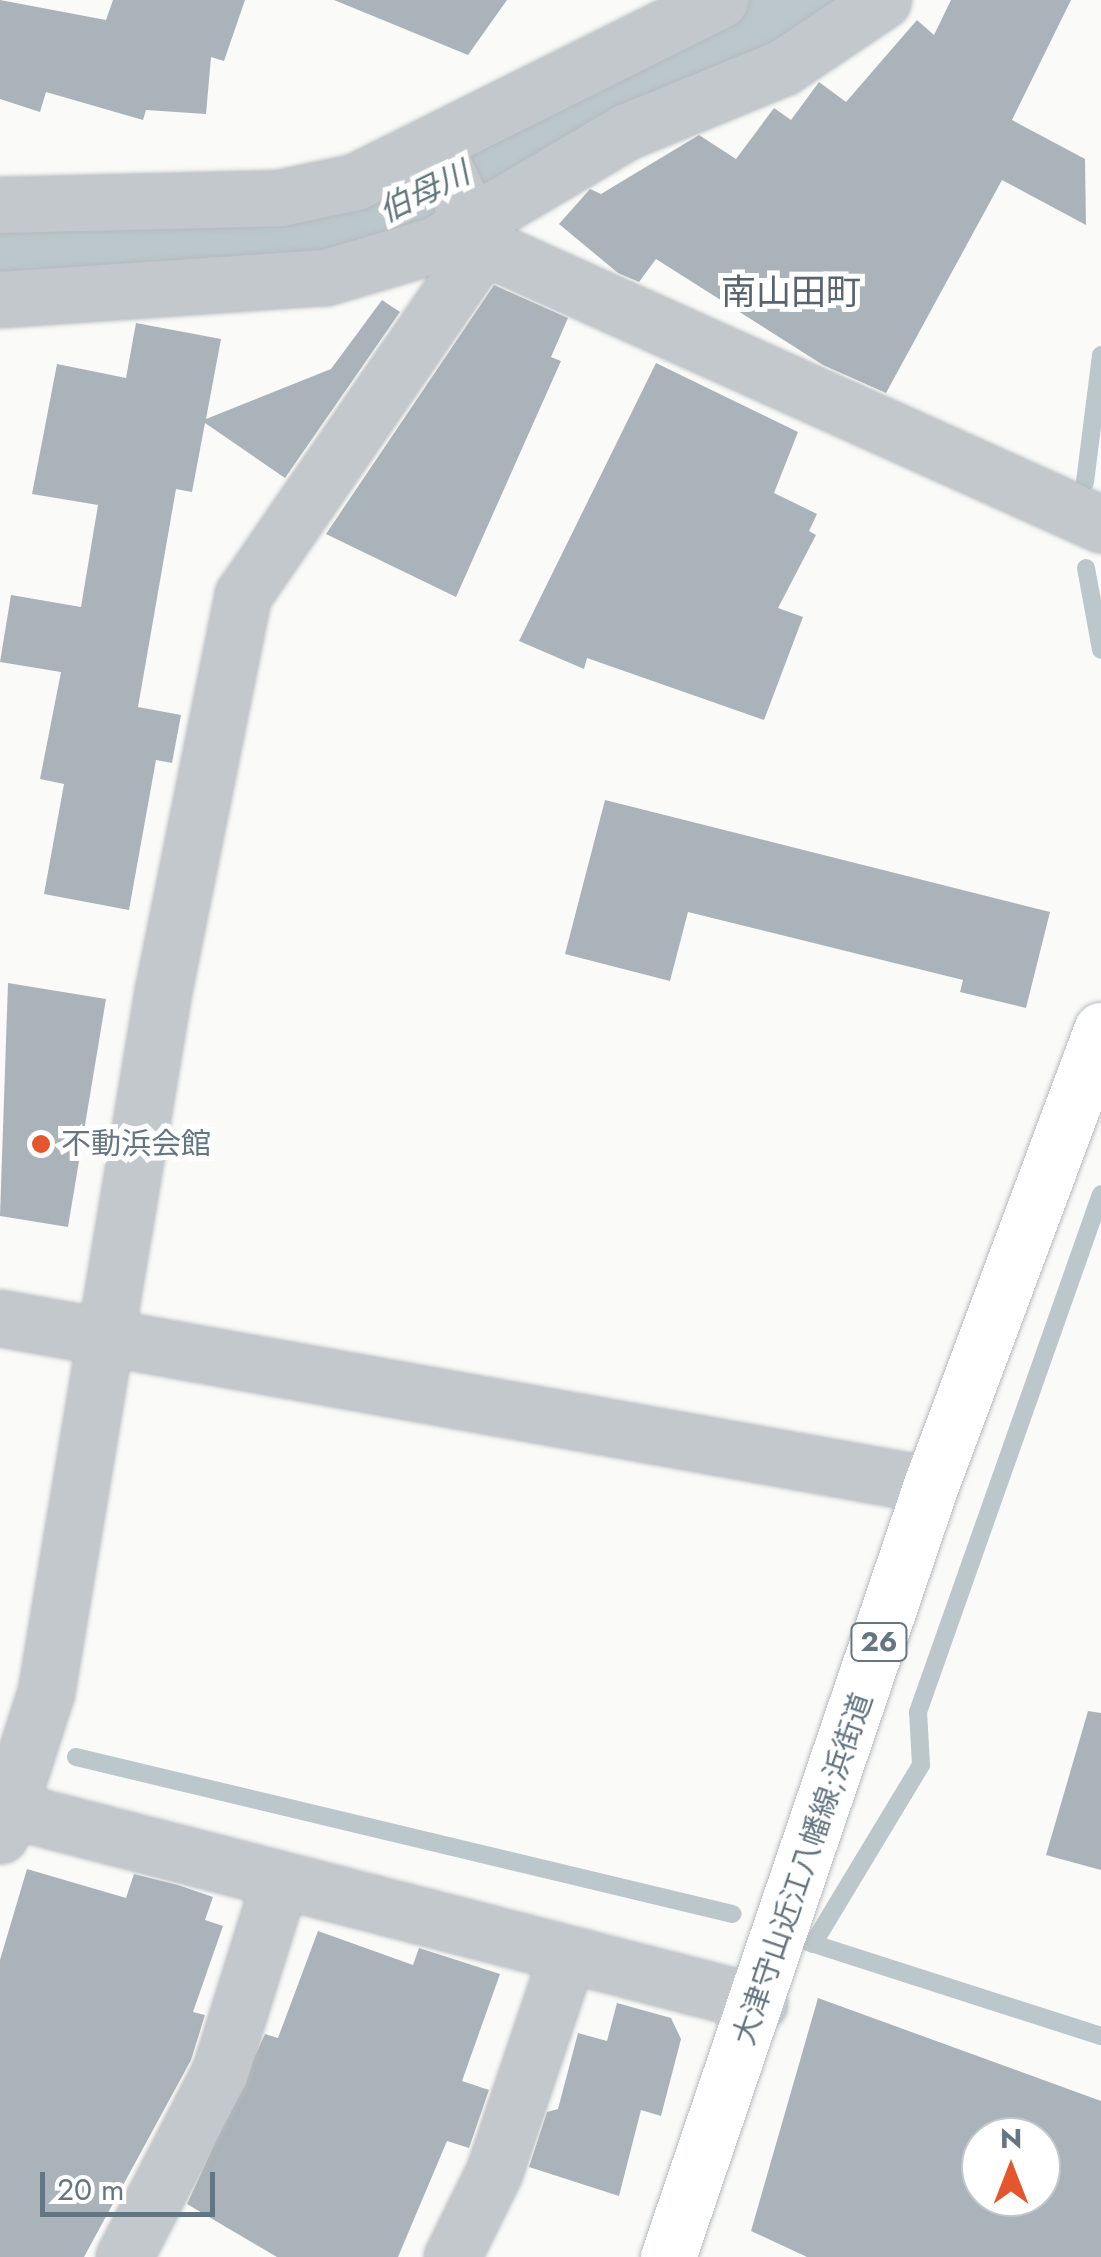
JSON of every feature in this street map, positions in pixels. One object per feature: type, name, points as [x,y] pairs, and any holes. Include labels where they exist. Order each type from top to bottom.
[{"type":"main road","name":"大津守山近江八幡線;浜街道","points":[[668,2257],[759,2004],[932,1485],[1101,1030]]},
{"type":"street","points":[[0,204],[280,198],[355,182],[434,146],[720,0]]},
{"type":"street","points":[[0,299],[325,277],[478,237],[627,131],[848,31],[883,0]]},
{"type":"street","points":[[434,146],[478,237],[1101,524]]},
{"type":"street","points":[[478,237],[244,595],[106,1335],[46,1692],[3,1817],[280,1880],[759,2004]]},
{"type":"street","points":[[0,1318],[932,1485]]},
{"type":"street","points":[[124,2257],[220,2072],[280,1880]]},
{"type":"street","points":[[452,2257],[494,2172],[568,1954]]},
{"type":"building","points":[[0,0],[106,20],[113,0],[245,0],[224,61],[211,57],[206,114],[146,110],[143,120],[46,92],[40,112],[0,99]]},
{"type":"building","points":[[334,0],[507,0],[468,55]]},
{"type":"building","points":[[951,0],[1071,0],[1012,120],[1085,159],[1086,225],[1002,180],[886,393],[823,365],[656,259],[639,282],[618,273],[559,224],[590,189],[601,194],[699,135],[736,159],[774,108],[791,120],[819,82],[846,102],[917,20],[934,35]]},
{"type":"building","points":[[494,285],[568,318],[551,357],[561,361],[456,597],[326,534]]},
{"type":"building","points":[[382,300],[400,312],[285,478],[205,423],[192,492],[176,489],[138,707],[181,715],[172,763],[156,760],[129,910],[44,894],[64,784],[40,779],[61,672],[0,662],[11,595],[81,607],[98,505],[32,494],[57,364],[126,378],[136,323],[221,339],[206,419],[331,369]]},
{"type":"building","points":[[656,363],[798,432],[774,493],[817,514],[809,531],[816,535],[778,608],[803,617],[764,720],[587,658],[584,669],[519,641]]},
{"type":"building","points":[[605,800],[1050,912],[1026,1008],[960,992],[963,980],[688,912],[670,981],[565,954]]},
{"type":"building","name":"不動浜会館","points":[[8,983],[106,999],[68,1227],[0,1216]]},
{"type":"building","points":[[1088,1711],[1101,1713],[1101,1870],[1046,1855]]},
{"type":"building","points":[[27,1869],[126,1898],[134,1874],[178,1885],[213,1897],[205,1920],[223,1926],[193,2012],[205,2015],[191,2060],[84,2257],[0,2257],[0,1960]]},
{"type":"building","points":[[318,1931],[413,1965],[419,1948],[500,1974],[462,2081],[489,2090],[469,2148],[447,2141],[398,2257],[277,2257],[187,2204],[265,2034],[278,2038]]},
{"type":"building","points":[[818,1998],[1101,2101],[1101,2257],[807,2257],[751,2231]]},
{"type":"building","points":[[617,2003],[671,2018],[681,2039],[661,2116],[641,2110],[619,2196],[529,2167],[547,2112],[558,2109],[578,2033],[607,2041]]},
{"type":"waterway","name":"伯母川","points":[[0,249],[337,234],[814,0]]},
{"type":"waterway","points":[[1085,482],[1101,355]]},
{"type":"waterway","points":[[1086,568],[1101,650]]},
{"type":"waterway","points":[[813,1944],[921,1765],[918,1712],[1101,1194]]},
{"type":"waterway","points":[[76,1757],[733,1914]]},
{"type":"waterway","points":[[808,1942],[1101,2036]]},
{"type":"place","name":"不動浜会館","points":[[41,1144]]},
{"type":"district","name":"南山田町","points":[[791,292]]}]
